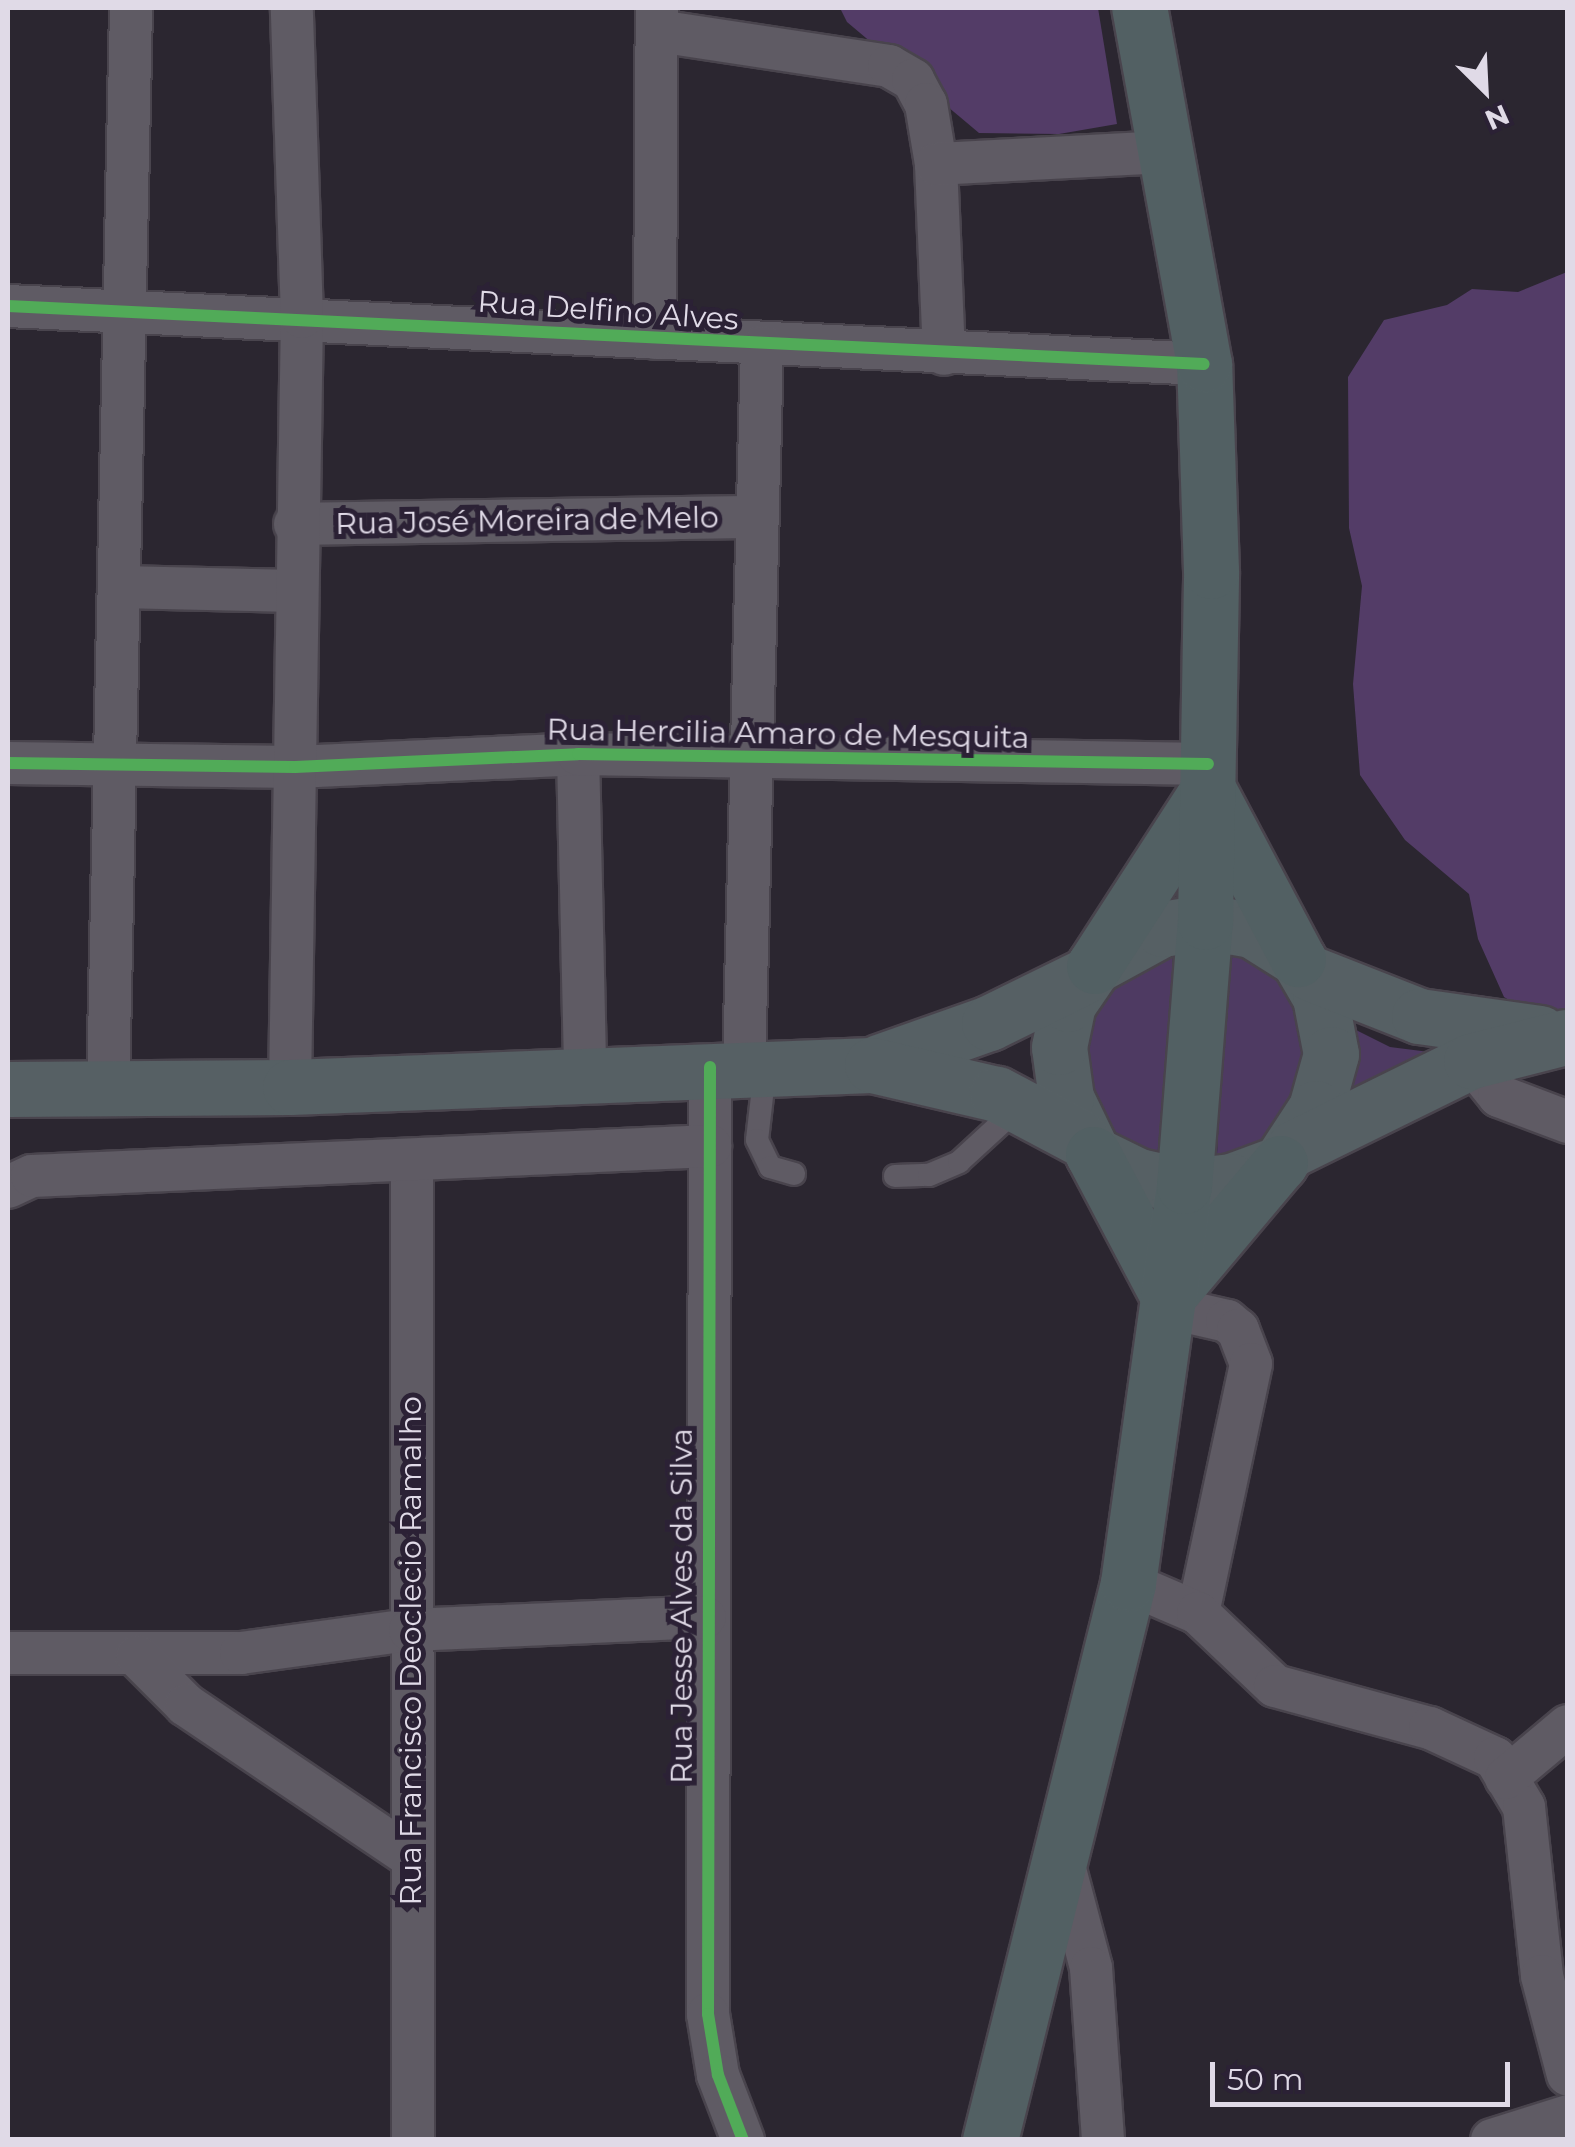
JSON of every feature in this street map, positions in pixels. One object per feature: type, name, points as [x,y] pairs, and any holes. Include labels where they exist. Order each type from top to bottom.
[{"type":"highway","points":[[990,2140],[1128,1584],[1184,1186],[1205,922],[1208,777],[1204,364],[1139,8]]},
{"type":"highway","points":[[1208,777],[1304,966]]},
{"type":"highway","points":[[1089,971],[1208,777]]},
{"type":"highway","points":[[1086,1146],[1167,1301]]},
{"type":"highway","points":[[1167,1301],[1287,1156]]},
{"type":"main road","points":[[872,1065],[989,1024],[1162,929],[1205,922],[1252,930],[1304,966],[1419,1016],[1567,1037]]},
{"type":"main road","points":[[1287,1156],[1316,1108],[1331,1054],[1328,1023],[1304,966]]},
{"type":"main road","points":[[1086,1146],[1059,1047],[1068,1004],[1089,971]]},
{"type":"main road","points":[[8,1089],[290,1088],[585,1072],[872,1065],[940,1076],[1020,1106],[1120,1170],[1184,1186],[1230,1181],[1287,1156],[1471,1061],[1567,1037]]},
{"type":"street","points":[[108,1088],[113,760],[128,312],[131,8]]},
{"type":"street","points":[[290,1088],[295,524],[302,317],[292,8]]},
{"type":"street","points":[[654,338],[657,19],[889,66],[913,80],[926,104],[936,164],[944,354]]},
{"type":"street","points":[[936,164],[1168,152]]},
{"type":"street","name":"Rua Delfino Alves","points":[[8,306],[302,317],[762,347],[1204,364]]},
{"type":"street","name":"Rua Jesse Alves da Silva","points":[[742,2140],[718,2075],[708,2014],[704,1618],[710,1146],[740,1067],[762,347]]},
{"type":"street","name":"Rua José Moreira de Melo","points":[[295,524],[758,518]]},
{"type":"street","points":[[119,587],[296,591]]},
{"type":"street","points":[[578,754],[585,1072]]},
{"type":"street","name":"Rua Hercilia Amaro de Mesquita","points":[[8,763],[113,760],[295,766],[578,754],[1208,777]]},
{"type":"street","points":[[1471,1061],[1499,1096],[1568,1122]]},
{"type":"street","points":[[8,1187],[32,1176],[710,1146]]},
{"type":"street","name":"Rua Francisco Deoclecio Ramalho","points":[[412,1162],[412,2140]]},
{"type":"street","points":[[1167,1301],[1227,1322],[1238,1330],[1250,1364],[1198,1613]]},
{"type":"street","points":[[1128,1584],[1198,1613],[1275,1686],[1430,1728],[1494,1758],[1524,1807],[1542,1976],[1568,2075]]},
{"type":"street","points":[[8,1652],[138,1656],[241,1653],[410,1630],[704,1618]]},
{"type":"street","points":[[138,1656],[186,1706],[410,1857]]},
{"type":"street","points":[[1506,1778],[1568,1726]]},
{"type":"street","points":[[1062,1858],[1091,1968],[1103,2140]]},
{"type":"street","points":[[1492,2140],[1568,2116]]},
{"type":"lane","points":[[740,1067],[757,1140],[770,1168],[794,1174]]},
{"type":"lane","points":[[894,1176],[929,1175],[960,1162],[1020,1106]]},
{"type":"shaded area","points":[[840,8],[1098,8],[1117,124],[1059,134],[979,133],[847,22]]},
{"type":"shaded area","points":[[1567,272],[1567,1016],[1520,1007],[1504,997],[1478,939],[1469,894],[1405,840],[1360,775],[1353,684],[1362,586],[1349,528],[1348,377],[1384,320],[1447,305],[1472,289],[1518,292]]},
{"type":"shaded area","points":[[1174,935],[1162,1172],[1115,1146],[1083,1103],[1088,998]]},
{"type":"shaded area","points":[[1228,938],[1253,948],[1307,1007],[1301,1113],[1216,1174]]},
{"type":"shaded area","points":[[1346,1025],[1390,1047],[1461,1056],[1350,1108],[1355,1054]]},
{"type":"cycle path","points":[[8,306],[1204,364]]},
{"type":"cycle path","points":[[8,763],[295,767],[578,754],[1208,764]]},
{"type":"cycle path","points":[[710,1067],[708,2014],[718,2075],[743,2140]]}]
